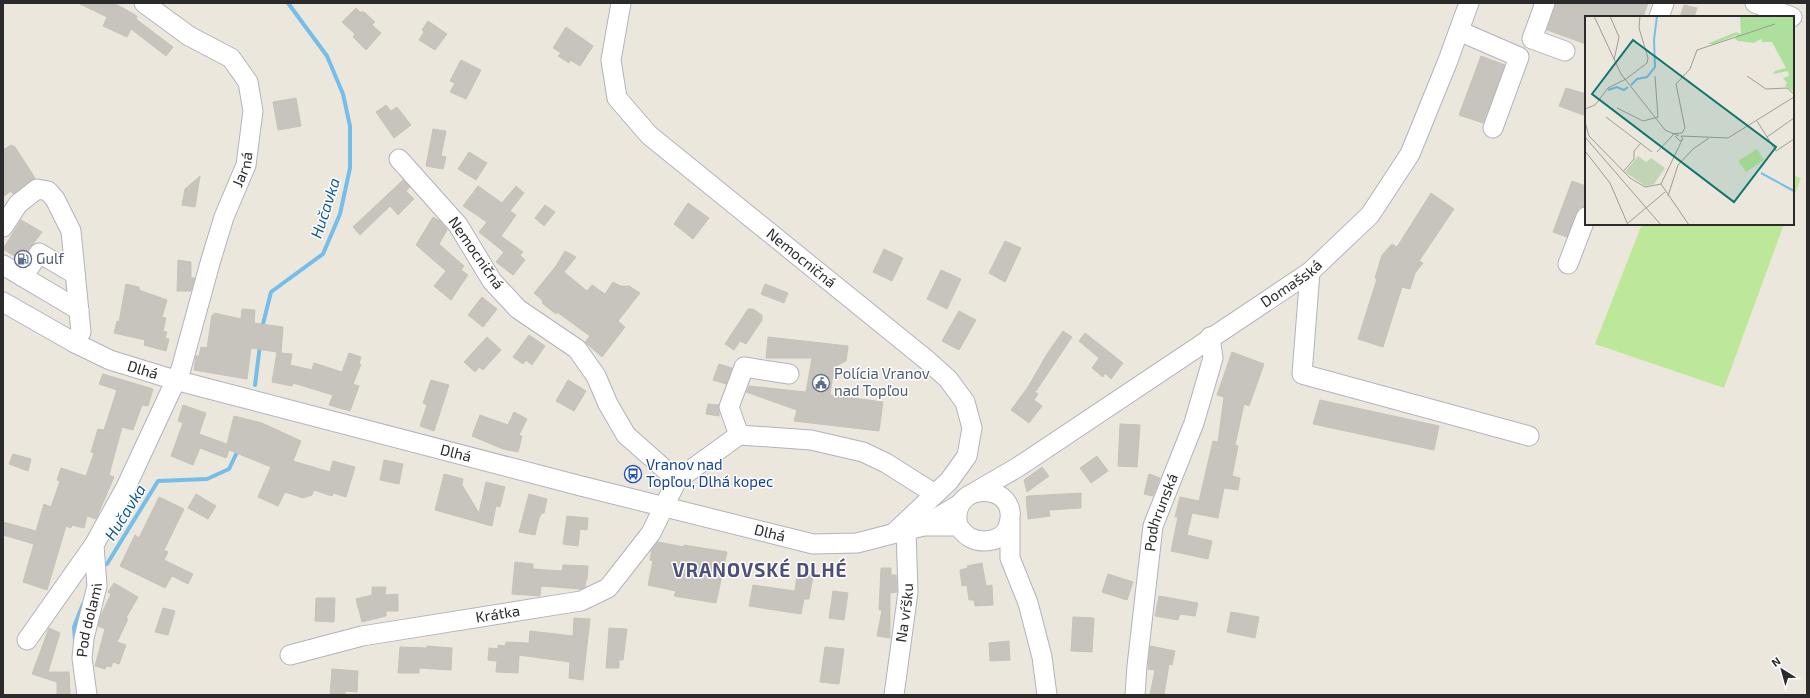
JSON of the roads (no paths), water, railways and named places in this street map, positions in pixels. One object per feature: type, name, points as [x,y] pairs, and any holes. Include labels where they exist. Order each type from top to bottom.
[{"type":"street","name":"Jarná","points":[[144,3],[189,36],[231,58],[248,82],[253,111],[246,165],[224,217],[181,369],[175,380]]},
{"type":"street","name":"Nemocničná","points":[[621,3],[611,60],[617,98],[649,135],[928,361],[948,379],[965,402],[972,428],[967,456],[949,481],[928,496],[907,530]]},
{"type":"street","name":"Domašská","points":[[975,492],[1009,472],[1210,337],[1310,272],[1370,216],[1410,154],[1469,3]]},
{"type":"street","points":[[1545,3],[1532,39],[1566,51]]},
{"type":"street","points":[[1659,16],[1664,3]]},
{"type":"street","points":[[1755,3],[1790,16]]},
{"type":"street","points":[[1794,17],[1807,22]]},
{"type":"street","points":[[1459,31],[1519,57],[1493,128]]},
{"type":"street","name":"Nemocničná","points":[[399,159],[458,225],[492,280],[518,308],[577,349],[596,376],[608,404],[626,434],[677,480]]},
{"type":"street","points":[[3,227],[18,204],[37,189],[48,191],[55,199],[71,231],[81,332],[75,343]]},
{"type":"street","points":[[1568,264],[1585,220]]},
{"type":"street","points":[[29,269],[39,252],[77,292]]},
{"type":"street","points":[[3,265],[29,269],[77,292]]},
{"type":"street","points":[[1310,272],[1302,374],[1529,436]]},
{"type":"street","name":"Dlhá","points":[[3,302],[75,343],[110,360],[175,380],[663,507],[813,544],[857,543],[907,530]]},
{"type":"street","name":"Podhrunská","points":[[1135,695],[1153,526],[1194,423],[1213,358],[1210,337]]},
{"type":"street","points":[[739,435],[729,407],[744,366],[789,374]]},
{"type":"street","name":"Pod dolami","points":[[27,640],[94,545],[126,487],[175,380]]},
{"type":"street","points":[[663,507],[677,480],[739,435],[810,440],[864,452],[928,496]]},
{"type":"street","points":[[1009,472],[1004,486],[1003,497],[1009,509],[1013,565],[1028,603],[1042,657],[1047,695]]},
{"type":"street","points":[[907,530],[960,504],[966,497],[975,492],[992,492],[1003,497]]},
{"type":"street","name":"Na vŕšku","points":[[894,695],[908,592],[907,530],[917,524],[916,519],[928,496]]},
{"type":"street","points":[[960,504],[956,518],[958,526],[971,538],[981,542],[1013,565]]},
{"type":"street","name":"Krátka","points":[[290,655],[362,636],[581,601],[608,588],[650,533],[663,507]]},
{"type":"street","points":[[981,542],[990,541],[1000,537],[1007,530],[1010,521]]},
{"type":"street","points":[[907,530],[958,526]]},
{"type":"street","name":"Pod dolami","points":[[86,695],[82,658],[84,638],[97,586],[94,545]]},
{"type":"waterway","name":"Hučavka","points":[[262,328],[271,292],[323,254],[340,214],[350,168],[350,126],[343,94],[327,56],[288,3]]},
{"type":"waterway","name":"Hučavka","points":[[255,385],[260,345]]},
{"type":"waterway","name":"Hučavka","points":[[107,564],[158,481],[207,479],[229,469],[239,448]]},
{"type":"waterway","name":"Hučavka","points":[[75,639],[74,627],[83,604]]},
{"type":"place","name":"Gulf","points":[[23,259]]},
{"type":"place","name":"Polícia Vranov nad Topľou","points":[[821,383]]},
{"type":"place","name":"Vranov nad Topľou, Dlhá kopec","points":[[633,474]]},
{"type":"district","name":"VRANOVSKÉ DLHÉ","points":[[760,570]]}]
